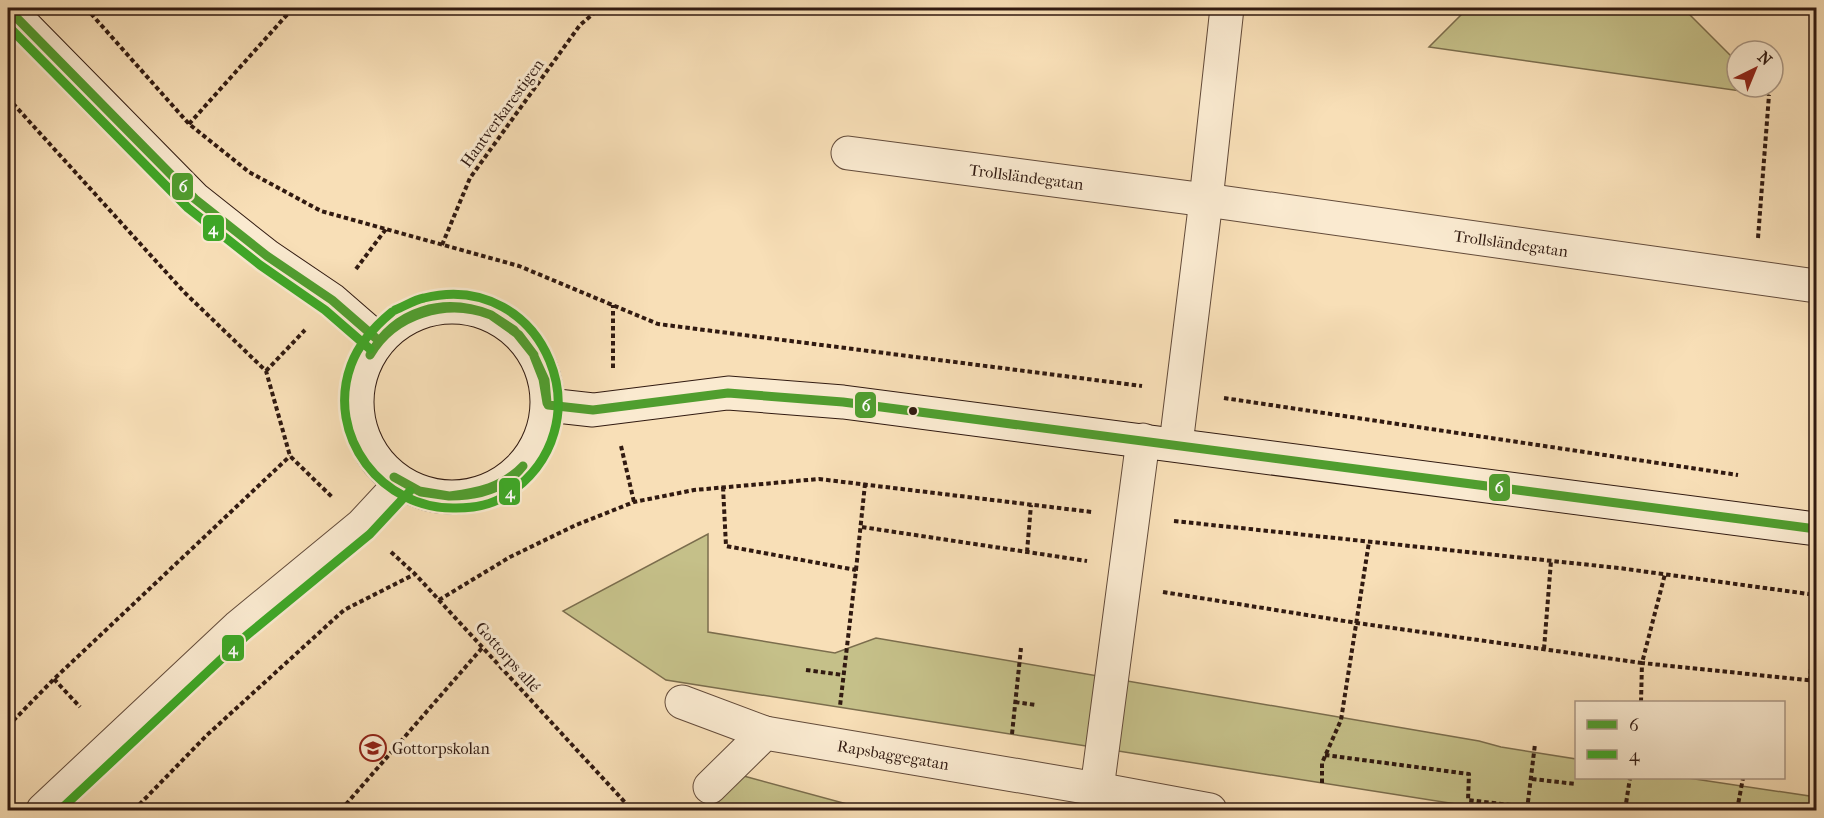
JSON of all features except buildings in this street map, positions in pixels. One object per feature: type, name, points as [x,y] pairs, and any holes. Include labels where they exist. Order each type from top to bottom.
[{"type":"street","points":[[1176,444],[1227,8]]},
{"type":"street","points":[[8,9],[195,199],[267,256],[332,300],[378,340]]},
{"type":"street","name":"Trollsländegatan","points":[[848,153],[1206,200],[1816,286]]},
{"type":"street","points":[[457,306],[486,312],[511,327],[531,349],[544,375],[548,405],[541,437],[524,466],[497,487],[465,497],[432,496],[401,483],[376,461],[361,432],[356,400],[362,368],[378,340],[400,321],[427,309],[457,306]]},
{"type":"street","points":[[548,405],[592,410],[728,393],[843,402],[1816,529]]},
{"type":"street","points":[[1097,789],[1143,440]]},
{"type":"street","points":[[43,810],[238,627],[362,525],[401,483]]},
{"type":"street","name":"Rapsbaggegatan","points":[[682,702],[765,733],[1210,810]]},
{"type":"street","points":[[710,787],[765,733]]},
{"type":"path","points":[[86,8],[189,124],[249,172],[321,211],[519,266],[658,324],[1182,391],[1744,475]]},
{"type":"path","points":[[189,124],[293,8]]},
{"type":"path","name":"Hantverkarestigen","points":[[442,244],[470,178],[580,25],[600,8]]},
{"type":"path","points":[[8,98],[184,292],[266,371],[290,456],[54,679],[8,726]]},
{"type":"path","points":[[1755,277],[1769,99]]},
{"type":"path","name":"Gottorps allé","points":[[290,456],[415,573],[632,810]]},
{"type":"path","points":[[836,747],[865,484]]},
{"type":"path","points":[[723,487],[726,546],[856,570]]},
{"type":"path","points":[[1027,552],[1031,505]]},
{"type":"path","points":[[861,527],[1027,552],[1125,576],[1357,623],[1642,663],[1816,681]]},
{"type":"path","points":[[1322,783],[1322,763],[1341,720],[1369,542]]},
{"type":"path","points":[[1545,649],[1551,561]]},
{"type":"path","points":[[134,810],[207,735],[344,610],[415,573]]},
{"type":"path","points":[[1641,701],[1642,663],[1665,574]]},
{"type":"path","points":[[1810,681],[1816,596]]},
{"type":"path","points":[[341,810],[482,648]]},
{"type":"path","points":[[1013,776],[1012,734],[1021,648]]},
{"type":"path","points":[[806,670],[843,675]]},
{"type":"path","points":[[54,679],[80,707]]},
{"type":"path","points":[[1015,702],[1036,705]]},
{"type":"path","points":[[1325,755],[1469,774],[1468,800],[1527,809],[1535,744]]},
{"type":"path","points":[[1532,779],[1576,784]]},
{"type":"path","points":[[1625,810],[1630,779]]},
{"type":"path","points":[[1737,810],[1743,779]]},
{"type":"shaded area","points":[[1468,8],[1683,8],[1725,50],[1725,89],[1429,47]]},
{"type":"shaded area","points":[[708,534],[708,632],[835,653],[876,638],[1575,759],[1575,779],[1695,779],[1816,797],[1816,810],[1494,810],[666,680],[563,611]]},
{"type":"shaded area","points":[[740,775],[869,810],[698,810]]},
{"type":"transit line","name":"6","points":[[8,9],[195,199],[267,256],[332,300],[378,340]]},
{"type":"transit line","name":"4","points":[[8,26],[188,208],[260,265],[325,310],[370,349]]},
{"type":"transit line","name":"4","points":[[392,312],[363,342],[351,365],[345,392],[346,418],[353,442],[366,464],[383,482],[405,496],[429,505],[456,508],[488,504],[500,499],[537,467],[554,433],[558,396],[550,361],[531,330],[503,307],[467,295],[424,298],[395,310]]},
{"type":"transit line","name":"6","points":[[370,355],[393,327],[422,311],[439,307],[456,307],[473,309],[491,315]]},
{"type":"transit line","name":"6","points":[[370,355],[393,329],[423,313],[456,308],[491,315]]},
{"type":"transit line","name":"6","points":[[491,315],[514,330],[534,355]]},
{"type":"transit line","name":"6","points":[[491,315],[519,335],[534,355]]},
{"type":"transit line","name":"6","points":[[534,356],[545,380],[547,403]]},
{"type":"transit line","name":"6","points":[[534,356],[543,379],[547,403]]},
{"type":"transit line","name":"6","points":[[548,405],[593,410],[728,393],[843,402],[1816,529]]},
{"type":"transit line","name":"6","points":[[450,496],[470,495],[490,490],[508,480],[523,466]]},
{"type":"transit line","name":"6","points":[[450,496],[489,488],[507,479],[523,466]]},
{"type":"transit line","name":"6","points":[[394,477],[419,491],[449,496]]},
{"type":"transit line","name":"6","points":[[394,477],[421,492],[449,496]]},
{"type":"transit line","name":"4","points":[[60,810],[246,636],[370,534],[410,491]]},
{"type":"place","name":"Gottorpskolan","points":[[373,748]]}]
